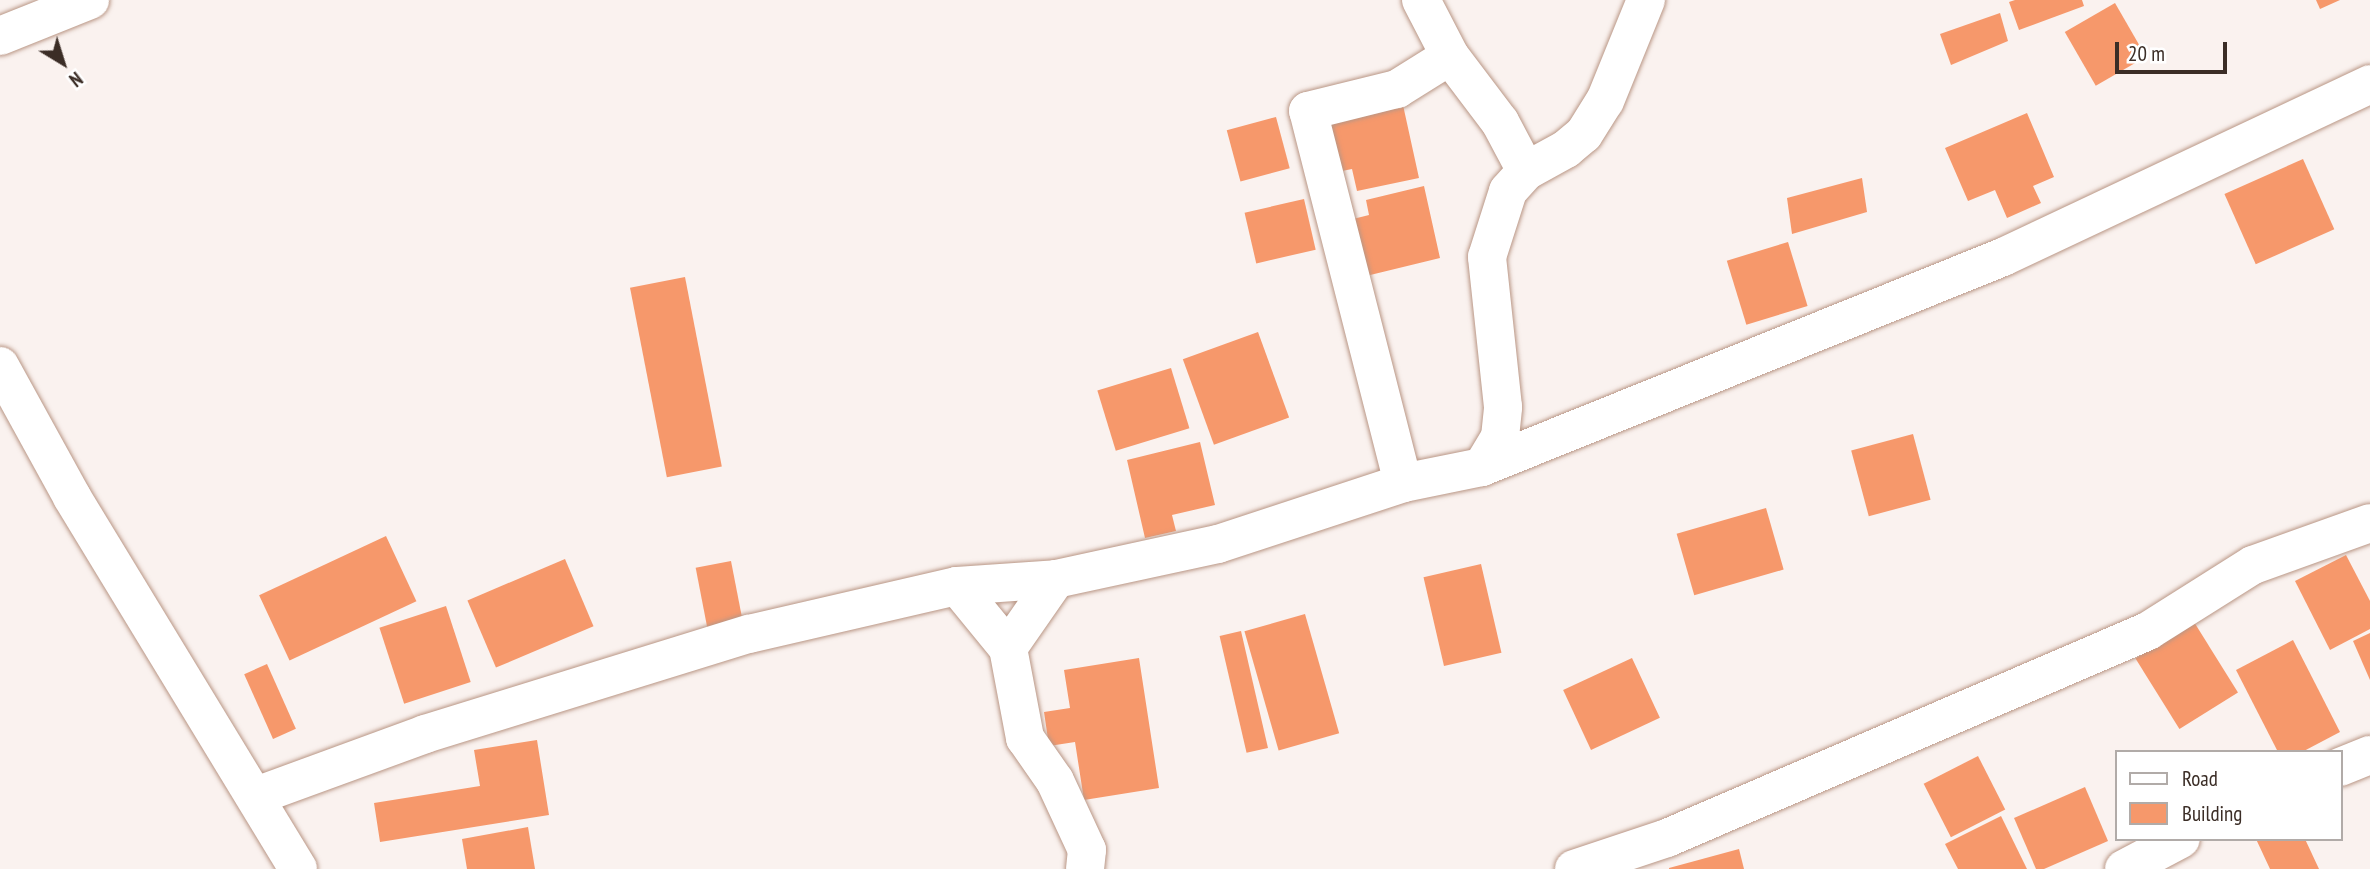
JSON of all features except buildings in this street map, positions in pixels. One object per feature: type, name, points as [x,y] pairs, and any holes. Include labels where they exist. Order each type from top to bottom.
[{"type":"street","points":[[0,36],[90,0]]},
{"type":"street","points":[[1421,0],[1450,55],[1500,122],[1525,171]]},
{"type":"street","points":[[1482,467],[1500,437],[1503,407],[1487,257],[1508,191],[1525,171],[1566,149],[1584,134],[1605,101],[1646,0]]},
{"type":"street","points":[[1403,483],[1308,111],[1397,89],[1450,55]]},
{"type":"street","points":[[256,796],[425,734],[736,638],[957,586],[1056,579],[1218,544],[1403,483],[1482,467],[2003,257],[2370,84]]},
{"type":"street","points":[[0,366],[72,497],[298,869]]},
{"type":"street","points":[[1574,869],[1667,838],[2148,631],[2253,565],[2370,523]]},
{"type":"street","points":[[1008,648],[1056,579]]},
{"type":"street","points":[[957,586],[1008,648],[1024,738],[1055,781],[1087,850],[1085,869]]},
{"type":"street","points":[[2342,766],[2370,755]]},
{"type":"street","points":[[2124,869],[2176,841]]}]
